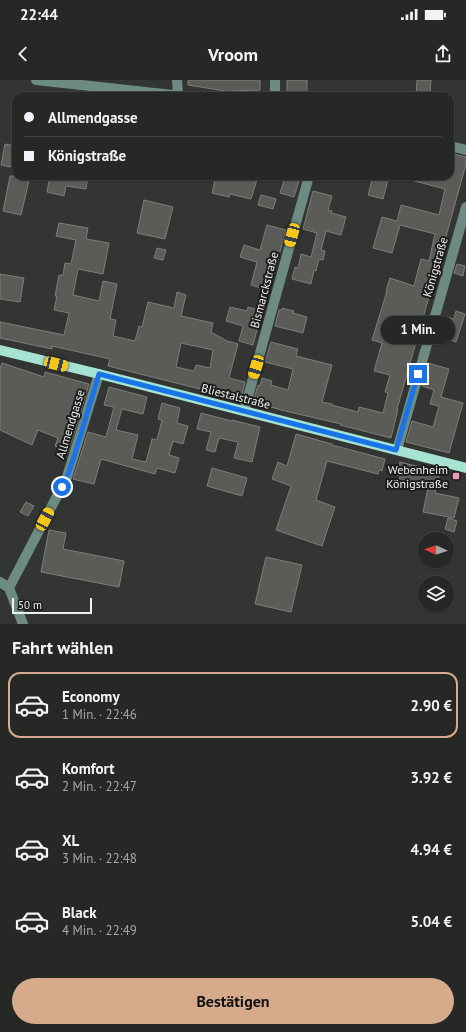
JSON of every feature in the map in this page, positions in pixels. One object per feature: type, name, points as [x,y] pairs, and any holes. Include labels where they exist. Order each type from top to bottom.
[{"type":"main road","name":"Bliestalstraße","points":[[0,350],[466,468]]},
{"type":"street","points":[[36,80],[144,92]]},
{"type":"street","points":[[177,80],[179,92]]},
{"type":"street","points":[[274,80],[275,92]]},
{"type":"street","points":[[454,147],[466,150]]},
{"type":"street","name":"Bismarckstraße","points":[[244,411],[308,180]]},
{"type":"street","name":"Königstraße","points":[[396,450],[466,207]]},
{"type":"street","name":"Allmendgasse","points":[[9,588],[67,477],[99,374]]},
{"type":"street","points":[[0,582],[9,588],[23,624]]},
{"type":"building","points":[[188,80],[260,80],[260,90],[231,92],[188,85]]},
{"type":"building","points":[[287,80],[307,80],[307,92],[287,92]]},
{"type":"building","points":[[417,80],[431,80],[430,92],[416,92]]},
{"type":"building","points":[[5,144],[12,145],[12,167],[1,165]]},
{"type":"building","points":[[454,154],[466,157],[466,164],[397,409],[391,438],[253,402],[258,385],[260,386],[262,378],[272,381],[271,385],[288,390],[293,369],[265,362],[271,342],[298,349],[296,356],[332,365],[322,402],[358,412],[359,407],[383,413],[388,393],[385,392],[390,375],[374,371],[382,343],[372,340],[386,291],[390,278],[414,286],[421,259],[429,261],[435,234],[400,225],[392,253],[373,248],[382,217],[397,221],[401,205],[439,215],[445,189],[411,180],[454,180]]},
{"type":"building","points":[[10,176],[12,176],[12,180],[29,180],[21,215],[3,211]]},
{"type":"building","points":[[49,180],[87,180],[86,189],[66,186],[64,196],[47,192]]},
{"type":"building","points":[[215,180],[257,180],[251,199],[230,194],[229,197],[212,193]]},
{"type":"building","points":[[284,180],[299,181],[294,197],[280,193]]},
{"type":"building","points":[[372,180],[388,180],[383,199],[368,195]]},
{"type":"building","points":[[313,191],[332,196],[328,210],[332,211],[331,213],[346,217],[341,235],[326,231],[321,250],[325,251],[323,260],[319,259],[316,271],[314,270],[311,284],[292,279],[295,267],[298,268],[301,254],[311,257],[317,233],[303,229]]},
{"type":"building","points":[[261,195],[276,199],[273,209],[258,205]]},
{"type":"building","points":[[144,200],[173,207],[165,239],[137,233]]},
{"type":"building","points":[[59,223],[88,228],[86,239],[109,243],[103,274],[78,269],[73,295],[99,301],[103,281],[117,284],[110,319],[116,320],[113,336],[135,341],[139,326],[142,327],[148,302],[174,308],[177,292],[186,295],[181,316],[213,323],[211,332],[227,341],[238,344],[229,378],[245,382],[241,399],[108,366],[110,359],[52,346],[52,349],[0,338],[0,322],[64,335],[69,313],[54,310],[57,296],[55,296],[59,275],[63,275],[65,263],[71,264],[76,240],[56,236]],"holes":[[[181,343],[213,350],[210,368],[196,365],[194,371],[176,367]]]},
{"type":"building","points":[[267,225],[286,230],[270,288],[268,288],[268,290],[251,285],[257,262],[240,257],[244,245],[260,250]]},
{"type":"building","points":[[157,248],[166,250],[163,260],[154,258]]},
{"type":"building","points":[[457,264],[465,266],[463,276],[454,273]]},
{"type":"building","points":[[0,274],[24,278],[20,302],[0,299]]},
{"type":"building","points":[[230,307],[247,311],[248,307],[262,311],[253,345],[239,341],[243,326],[226,321]]},
{"type":"building","points":[[282,308],[294,311],[293,313],[307,317],[303,333],[275,326],[279,310],[282,310]]},
{"type":"building","points":[[456,311],[465,314],[456,342],[439,336],[444,316],[454,319]]},
{"type":"building","points":[[2,363],[44,377],[45,372],[89,384],[68,453],[55,446],[58,438],[38,430],[32,445],[0,430],[0,369]]},
{"type":"building","points":[[428,363],[449,369],[441,397],[463,403],[449,453],[406,442],[412,421],[433,427],[439,406],[430,404],[434,390],[422,386]]},
{"type":"building","points":[[109,387],[147,397],[143,414],[122,409],[116,430],[138,435],[132,459],[146,462],[152,439],[157,440],[162,420],[158,419],[162,403],[180,408],[177,423],[188,426],[183,444],[173,441],[169,455],[179,458],[175,473],[157,468],[155,474],[101,459],[94,484],[73,479],[88,432],[106,437],[114,407],[104,405]]},
{"type":"building","points":[[201,413],[260,427],[252,462],[234,458],[238,442],[219,438],[215,452],[206,450],[211,432],[197,429]]},
{"type":"building","points":[[296,434],[385,459],[382,471],[379,470],[378,474],[327,461],[316,500],[335,507],[322,546],[276,530],[291,486],[272,479],[278,462],[287,466]]},
{"type":"building","points":[[400,462],[440,472],[435,493],[459,498],[454,518],[423,512],[428,488],[399,480],[400,476],[397,475]]},
{"type":"building","points":[[212,468],[247,478],[242,496],[207,486]]},
{"type":"building","points":[[26,502],[34,506],[28,516],[20,512]]},
{"type":"building","points":[[448,518],[457,521],[454,532],[445,529]]},
{"type":"building","points":[[49,530],[66,533],[63,549],[124,561],[119,587],[41,572]]},
{"type":"building","points":[[266,557],[302,565],[291,612],[255,604]]},
{"type":"place","name":"Webenheim Königstraße","points":[[456,476]]},
{"type":"route","points":[[62,487],[73,460],[99,374],[396,450],[418,374]]}]
